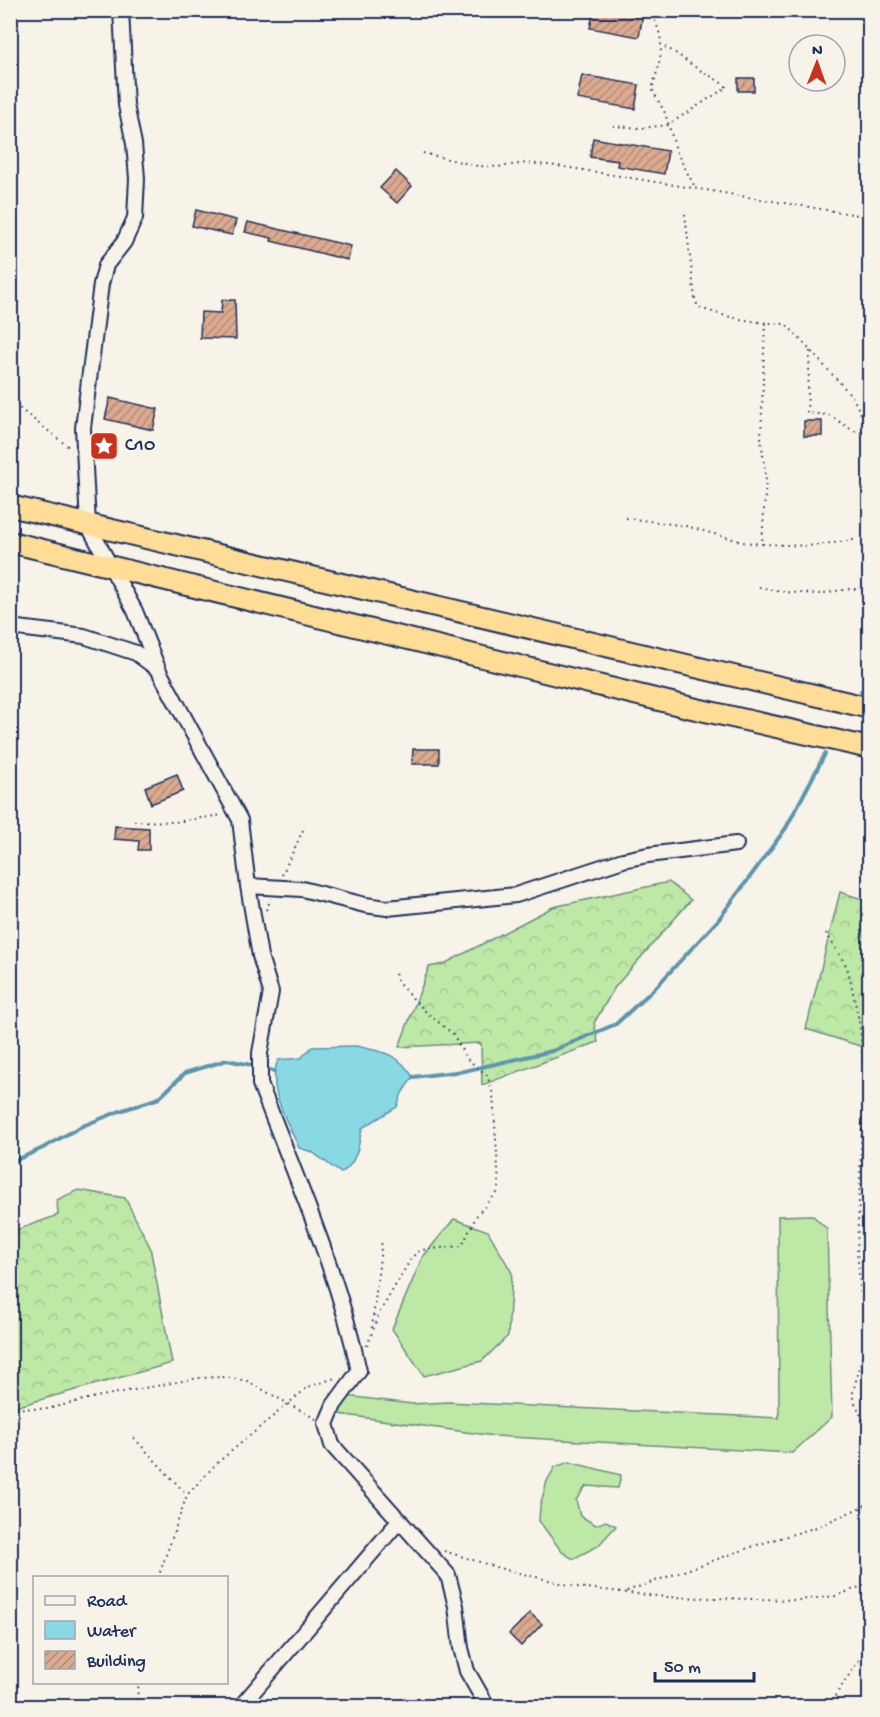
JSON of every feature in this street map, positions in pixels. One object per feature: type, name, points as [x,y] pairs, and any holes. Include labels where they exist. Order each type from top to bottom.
[{"type":"highway","points":[[10,506],[870,708]]},
{"type":"highway","points":[[10,542],[109,564],[692,708],[870,748]]},
{"type":"highway","points":[[706,671],[870,702]]},
{"type":"highway","points":[[692,708],[870,756]]},
{"type":"street","points":[[121,10],[126,105],[134,144],[137,178],[135,218],[124,242],[106,265],[101,284],[85,403],[84,459],[88,525],[135,611],[159,670],[240,820],[260,956],[271,992],[260,1053],[260,1084],[326,1255],[349,1324],[359,1371],[334,1406],[326,1424],[332,1445],[448,1575],[456,1606],[461,1648],[467,1671],[487,1707]]},
{"type":"street","points":[[10,627],[84,636],[136,653],[159,670]]},
{"type":"street","points":[[248,886],[302,889],[365,905],[387,908],[516,895],[623,860],[736,844]]},
{"type":"street","points":[[241,1707],[400,1520]]},
{"type":"path","points":[[649,10],[657,24],[662,46],[652,89],[664,113],[676,153],[696,189]]},
{"type":"path","points":[[613,126],[642,128],[668,125],[727,87],[675,51],[662,46]]},
{"type":"path","points":[[423,153],[477,166],[526,163],[558,166],[870,217]]},
{"type":"path","points":[[864,216],[868,158]]},
{"type":"path","points":[[685,214],[694,299],[698,307],[720,315],[765,323],[786,324],[852,396],[870,433]]},
{"type":"path","points":[[762,544],[766,478],[761,440],[765,323]]},
{"type":"path","points":[[810,350],[807,413],[829,415],[854,431],[870,433]]},
{"type":"path","points":[[10,401],[84,459]]},
{"type":"path","points":[[626,518],[686,526],[743,542],[762,544],[809,546],[854,540]]},
{"type":"path","points":[[759,587],[783,592],[818,594],[857,589],[865,586],[870,578]]},
{"type":"path","points":[[134,821],[175,822],[237,813]]},
{"type":"path","points":[[826,933],[847,968],[860,1026],[864,1077],[857,1249],[865,1346],[852,1396],[870,1434]]},
{"type":"path","points":[[159,1576],[187,1495],[216,1464],[313,1384],[359,1371],[380,1311],[412,1257],[420,1250],[462,1246],[477,1215],[497,1193],[499,1184],[493,1094],[487,1075],[466,1058],[453,1034],[426,1012],[398,983],[394,970]]},
{"type":"path","points":[[372,1330],[382,1239]]},
{"type":"path","points":[[10,1408],[47,1409],[96,1396],[199,1378],[225,1377],[247,1381],[326,1424]]},
{"type":"path","points":[[134,1438],[187,1495]]},
{"type":"path","points":[[624,1592],[760,1544],[817,1527],[870,1503]]},
{"type":"path","points":[[422,1544],[499,1568],[577,1587],[666,1597],[798,1600],[836,1596],[870,1583]]},
{"type":"path","points":[[828,1707],[870,1644]]},
{"type":"path","points":[[136,1707],[139,1684]]},
{"type":"green space","points":[[669,882],[691,900],[615,987],[594,1023],[598,1042],[482,1085],[481,1043],[399,1047],[429,967],[444,964],[553,907]]},
{"type":"green space","points":[[840,892],[869,901],[869,1049],[806,1029]]},
{"type":"green space","points":[[78,1190],[125,1198],[150,1247],[172,1363],[11,1408],[11,1232],[58,1215],[57,1200]]},
{"type":"green space","points":[[812,1215],[827,1229],[832,1417],[792,1453],[494,1436],[332,1413],[331,1394],[412,1404],[448,1402],[779,1418],[778,1216]]},
{"type":"green space","points":[[454,1219],[488,1231],[512,1273],[508,1336],[482,1361],[424,1376],[392,1329],[422,1258]]},
{"type":"green space","points":[[569,1462],[621,1475],[618,1488],[586,1486],[576,1500],[580,1516],[596,1525],[606,1521],[616,1526],[598,1546],[573,1559],[562,1552],[539,1521],[540,1506],[547,1481],[555,1467]]},
{"type":"water","points":[[11,862],[18,887],[12,923],[10,923]]},
{"type":"water","points":[[356,1046],[389,1054],[401,1062],[413,1077],[402,1093],[397,1107],[362,1128],[354,1159],[341,1173],[312,1152],[299,1148],[276,1094],[275,1071],[278,1060],[301,1058],[312,1047]]},
{"type":"building","points":[[594,10],[623,10],[643,14],[639,37],[590,28]]},
{"type":"building","points":[[582,75],[639,85],[635,109],[577,99]]},
{"type":"building","points":[[738,78],[754,78],[754,91],[738,91]]},
{"type":"building","points":[[593,138],[668,151],[664,174],[617,166],[618,161],[590,157]]},
{"type":"building","points":[[396,171],[412,186],[397,203],[380,188]]},
{"type":"building","points":[[196,210],[236,220],[232,235],[192,226]]},
{"type":"building","points":[[248,222],[351,246],[348,260],[271,241],[272,238],[245,232]]},
{"type":"building","points":[[222,300],[235,300],[236,339],[200,338],[201,312],[221,313]]},
{"type":"building","points":[[110,398],[158,409],[153,430],[105,419]]},
{"type":"building","points":[[804,421],[822,421],[822,436],[804,436]]},
{"type":"building","points":[[413,749],[439,749],[439,764],[412,764]]},
{"type":"building","points":[[177,774],[183,791],[151,804],[145,787]]},
{"type":"building","points":[[115,826],[149,828],[149,850],[138,850],[139,841],[114,839]]},
{"type":"building","points":[[530,1613],[542,1624],[521,1646],[509,1634]]},
{"type":"waterway","points":[[861,691],[870,686]]},
{"type":"waterway","points":[[413,1077],[464,1071],[552,1051],[616,1024],[655,988],[719,919],[786,828],[825,754]]},
{"type":"waterway","points":[[10,1163],[80,1127],[159,1098],[185,1073],[227,1060],[256,1066]]},
{"type":"waterway","points":[[263,1068],[273,1071]]},
{"type":"place","name":"C10","points":[[104,446]]}]
